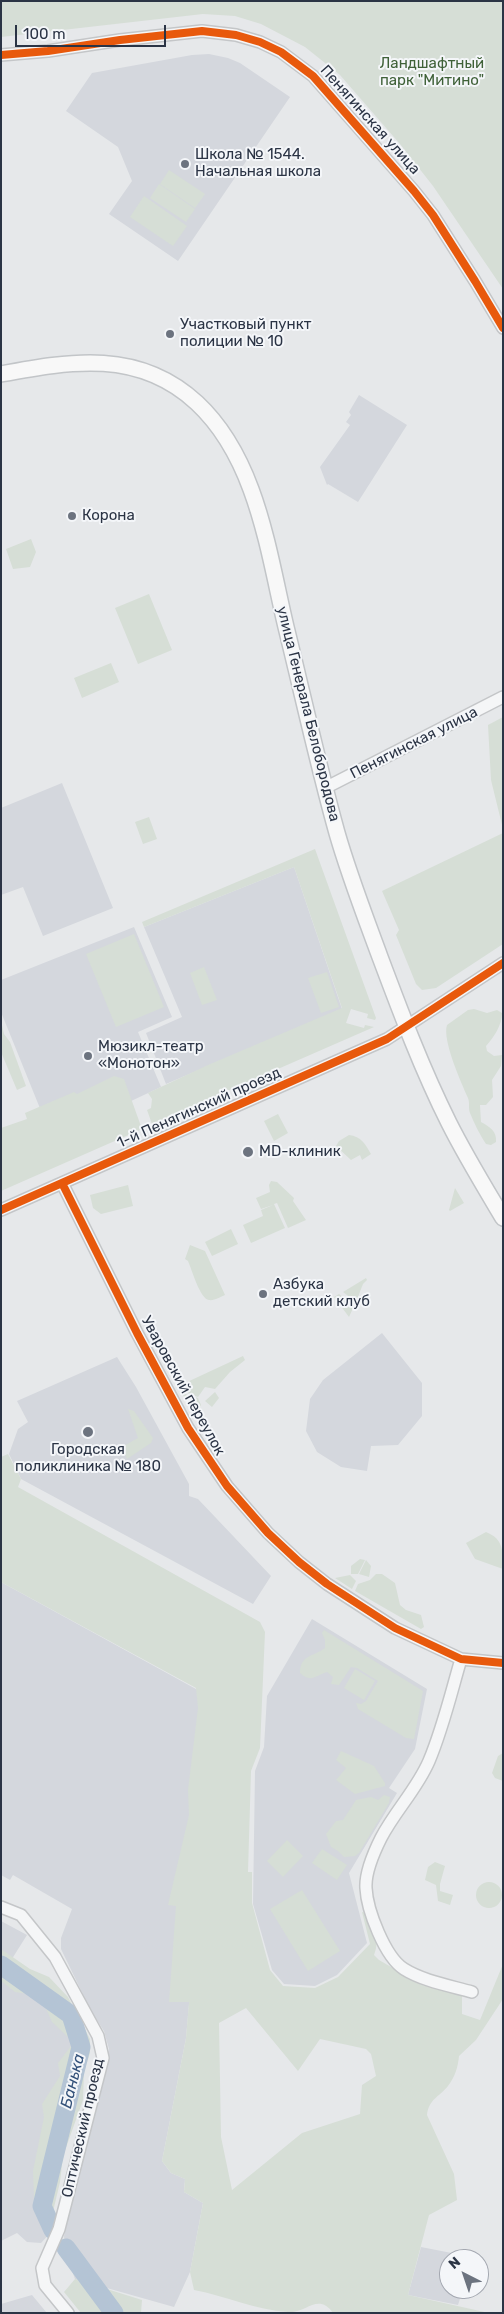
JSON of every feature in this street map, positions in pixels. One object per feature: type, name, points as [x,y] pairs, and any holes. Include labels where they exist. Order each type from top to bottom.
[{"type":"main road","name":"улица Генерала Белобородова","points":[[1,374],[70,362],[123,364],[161,378],[174,386],[196,401],[218,426],[240,467],[258,513],[325,788],[350,875],[406,1028],[448,1122],[503,1218]]},
{"type":"street","name":"Пенягинская улица","points":[[1,55],[202,32],[236,35],[260,42],[281,52],[313,76],[414,191],[470,272],[503,328]]},
{"type":"street","name":"Пенягинская улица","points":[[325,788],[503,697]]},
{"type":"street","name":"1-й Пенягинский проезд","points":[[1,1210],[387,1039],[503,963]]},
{"type":"street","name":"Уваровский переулок","points":[[62,1183],[137,1333],[182,1417],[227,1486],[283,1547],[327,1584],[395,1628],[461,1659],[503,1664]]},
{"type":"street","points":[[461,1659],[430,1760],[418,1782],[381,1838],[367,1875],[366,1888],[368,1901],[384,1946],[397,1963],[410,1972],[472,1992]]},
{"type":"street","name":"Оптический проезд","points":[[1,1907],[21,1915],[55,1957],[98,2036],[103,2058],[59,2229],[42,2268],[45,2285],[68,2313]]},
{"type":"shaded area","name":"Школа № 1544. Начальная школа","points":[[209,54],[240,63],[290,97],[178,261],[109,214],[132,181],[118,147],[66,111],[92,73],[192,55]]},
{"type":"shaded area","points":[[359,395],[407,425],[358,502],[327,485],[320,467],[350,425],[346,422],[351,415],[349,412]]},
{"type":"shaded area","points":[[62,783],[113,908],[43,936],[23,887],[1,895],[1,808]]},
{"type":"shaded area","points":[[294,867],[342,1009],[166,1084],[146,1033],[182,1017],[144,927]]},
{"type":"shaded area","points":[[134,927],[172,1017],[138,1032],[161,1087],[52,1138],[1,1012],[1,980]]},
{"type":"shaded area","points":[[382,1333],[422,1383],[422,1416],[398,1445],[371,1446],[367,1471],[341,1467],[317,1452],[306,1431],[310,1399],[323,1380]]},
{"type":"shaded area","points":[[117,1357],[136,1387],[189,1484],[189,1496],[198,1499],[271,1576],[253,1604],[21,1479],[9,1454],[18,1429],[28,1422],[17,1401]]},
{"type":"shaded area","points":[[1,1582],[216,1700],[186,2038],[162,2161],[171,2173],[185,2179],[184,2192],[203,2203],[190,2272],[174,2307],[75,2279],[65,2251],[64,2236],[109,2049],[104,2031],[91,2011],[61,1949],[61,1938],[72,1909],[13,1875],[10,1880],[1,1875]]},
{"type":"shaded area","points":[[312,1619],[427,1689],[415,1749],[389,1788],[397,1793],[349,1873],[367,1943],[337,1975],[315,1986],[284,1984],[272,1970],[253,1904],[255,1771],[264,1747],[267,1696]]},
{"type":"shaded area","points":[[1,1921],[27,1935],[10,1962],[1,1958]]},
{"type":"shaded area","points":[[1,1965],[52,2001],[81,2047],[42,2206],[53,2230],[41,2243],[27,2242],[17,2233],[1,2241]]},
{"type":"shaded area","points":[[421,2247],[439,2251],[439,2299],[460,2299],[458,2305],[408,2295]]},
{"type":"shaded area","points":[[32,2295],[47,2313],[1,2313],[1,2304]]},
{"type":"green space","name":"Ландшафтный парк \"Митино\"","points":[[1,1],[503,1],[503,289],[433,186],[400,144],[340,75],[305,47],[261,24],[235,16],[203,14],[1,37]]},
{"type":"green space","points":[[169,170],[205,194],[195,208],[160,184]]},
{"type":"green space","points":[[159,184],[195,209],[186,222],[150,198]]},
{"type":"green space","points":[[144,196],[187,226],[173,246],[130,217]]},
{"type":"green space","points":[[31,539],[36,552],[30,567],[13,569],[6,549]]},
{"type":"green space","points":[[149,594],[172,650],[138,664],[115,608]]},
{"type":"green space","points":[[111,663],[119,682],[82,698],[74,678]]},
{"type":"green space","points":[[503,717],[503,829],[491,780],[488,725]]},
{"type":"green space","points":[[149,817],[157,839],[143,844],[135,822]]},
{"type":"green space","points":[[503,833],[503,944],[436,988],[422,990],[416,984],[396,935],[399,930],[382,891]]},
{"type":"green space","points":[[315,849],[376,1018],[375,1020],[367,1018],[368,1014],[351,1009],[346,1023],[364,1028],[365,1025],[374,1027],[152,1124],[147,1110],[151,1108],[152,1099],[148,1093],[208,1065],[342,1008],[294,867],[144,927],[142,922]]},
{"type":"green space","points":[[134,934],[164,1007],[116,1027],[86,954]]},
{"type":"green space","points":[[204,967],[217,1000],[202,1005],[190,973]]},
{"type":"green space","points":[[327,972],[339,1007],[321,1013],[308,978]]},
{"type":"green space","points":[[474,1009],[487,1013],[497,1010],[502,1013],[497,1031],[486,1046],[487,1051],[494,1056],[502,1055],[501,1066],[492,1080],[493,1097],[486,1105],[480,1105],[481,1122],[490,1128],[495,1135],[496,1142],[491,1145],[486,1144],[469,1111],[468,1098],[453,1061],[446,1032],[447,1025],[468,1010]]},
{"type":"green space","points":[[1,1021],[4,1034],[10,1042],[26,1086],[17,1090],[1,1052]]},
{"type":"green space","points":[[114,1076],[124,1079],[142,1129],[1,1191],[1,1128],[27,1119],[25,1113],[74,1092],[77,1094]]},
{"type":"green space","points":[[278,1114],[288,1133],[274,1141],[264,1121]]},
{"type":"green space","points":[[349,1135],[360,1139],[371,1154],[362,1160],[360,1155],[351,1160],[336,1146],[339,1141]]},
{"type":"green space","points":[[271,1181],[277,1182],[294,1198],[293,1201],[306,1220],[288,1228],[277,1203],[274,1204],[285,1228],[251,1243],[243,1225],[263,1216],[261,1210],[273,1205],[261,1209],[256,1198],[270,1192],[269,1185]]},
{"type":"green space","points":[[128,1185],[133,1206],[101,1214],[93,1208],[90,1195]]},
{"type":"green space","points":[[455,1188],[464,1203],[450,1211],[449,1210]]},
{"type":"green space","points":[[231,1229],[238,1244],[212,1256],[205,1242]]},
{"type":"green space","points":[[190,1245],[205,1251],[225,1295],[209,1300],[202,1295],[188,1261],[185,1259]]},
{"type":"green space","points":[[366,1278],[367,1280],[363,1284],[356,1302],[343,1292]]},
{"type":"green space","points":[[339,1294],[354,1306],[349,1317],[334,1297]]},
{"type":"green space","points":[[243,1356],[245,1360],[230,1372],[215,1389],[205,1387],[198,1397],[180,1390],[185,1388],[185,1383]]},
{"type":"green space","points":[[215,1392],[219,1398],[212,1407],[205,1401]]},
{"type":"green space","points":[[182,1393],[198,1398],[201,1405],[195,1417]]},
{"type":"green space","points":[[128,1409],[134,1411],[153,1438],[151,1443],[127,1459],[122,1447],[138,1438]]},
{"type":"green space","points":[[8,1454],[21,1479],[18,1487],[260,1622],[265,1632],[260,1748],[251,1771],[248,1872],[252,1872],[252,1903],[270,1970],[283,1986],[315,1988],[338,1977],[370,1944],[362,1912],[366,1913],[375,1934],[377,1944],[374,1955],[379,1960],[422,1985],[462,1995],[462,2014],[480,2020],[503,1964],[503,1999],[476,2040],[459,2056],[453,2079],[432,2102],[428,2110],[427,2115],[454,2174],[457,2200],[429,2215],[408,2295],[489,2313],[333,2313],[322,2304],[288,2312],[264,2309],[194,2290],[190,2272],[203,2203],[184,2192],[185,2179],[171,2173],[162,2161],[186,2038],[189,2002],[169,2002],[176,1906],[168,1905],[189,1815],[188,1790],[198,1708],[196,1688],[1,1582],[1,1457]],"holes":[[[246,2008],[298,2071],[320,2039],[366,2049],[371,2054],[376,2076],[362,2085],[360,2114],[302,2133],[232,2190],[221,2137],[219,2023]]]},
{"type":"green space","points":[[486,1532],[499,1542],[502,1552],[503,1569],[475,1559],[466,1543]]},
{"type":"green space","points":[[360,1559],[365,1560],[358,1574],[351,1574],[351,1566]]},
{"type":"green space","points":[[366,1560],[371,1566],[369,1577],[359,1574]]},
{"type":"green space","points":[[376,1574],[382,1574],[395,1583],[400,1605],[406,1610],[421,1615],[424,1627],[421,1629],[355,1591],[358,1584],[370,1580]]},
{"type":"green space","points":[[350,1575],[356,1581],[352,1589],[335,1578]]},
{"type":"green space","points":[[324,1630],[423,1691],[414,1739],[406,1738],[358,1709],[356,1703],[361,1704],[366,1701],[378,1681],[357,1668],[351,1667],[339,1685],[331,1684],[333,1677],[327,1672],[310,1678],[300,1673],[302,1663],[308,1657],[325,1648],[325,1640],[322,1633]]},
{"type":"green space","points":[[355,1669],[375,1681],[364,1700],[344,1688]]},
{"type":"green space","points":[[341,1751],[374,1766],[385,1786],[355,1794],[336,1780],[346,1768],[336,1760]]},
{"type":"green space","points":[[503,1753],[503,1781],[495,1778],[492,1773],[498,1756]]},
{"type":"green space","points":[[384,1795],[390,1797],[389,1803],[359,1853],[355,1856],[344,1857],[331,1847],[326,1834],[336,1821],[343,1820],[356,1800],[371,1797],[378,1800]]},
{"type":"green space","points":[[287,1840],[303,1856],[283,1877],[267,1861]]},
{"type":"green space","points":[[322,1849],[347,1865],[337,1880],[312,1863]]},
{"type":"green space","points":[[435,1862],[445,1866],[440,1891],[453,1895],[450,1905],[438,1901],[436,1885],[425,1880],[428,1867]]},
{"type":"green space","points":[[489,1882],[498,1886],[502,1895],[498,1904],[489,1908],[480,1904],[476,1895],[480,1886]]},
{"type":"green space","points":[[302,1890],[340,1951],[308,1971],[270,1909]]},
{"type":"green space","points":[[1,1949],[30,1969],[49,1977],[68,1997],[90,2039],[90,2053],[84,2072],[83,2100],[63,2156],[60,2182],[52,2216],[53,2230],[36,2211],[33,2171],[44,2117],[42,2104],[60,2076],[58,2063],[71,2046],[71,2040],[52,2022],[44,2004],[28,1994],[15,1992],[1,1981]]},
{"type":"green space","points":[[75,2279],[142,2300],[141,2313],[81,2313],[64,2292]]},
{"type":"waterway","name":"Банька","points":[[1,1965],[71,2015],[81,2047],[42,2206],[53,2230]]},
{"type":"waterway","name":"Банька","points":[[66,2248],[114,2313]]},
{"type":"cycle path","points":[[1,55],[48,51],[120,40],[202,31],[236,35],[260,42],[281,52],[313,76],[414,191],[433,215],[503,328]]},
{"type":"cycle path","points":[[1,1210],[387,1039],[503,963]]},
{"type":"cycle path","points":[[62,1183],[137,1333],[188,1428],[227,1486],[268,1533],[299,1562],[327,1584],[395,1628],[461,1659],[503,1663]]},
{"type":"place","name":"Школа № 1544. Начальная школа","points":[[185,164]]},
{"type":"place","name":"Участковый пункт полиции № 10","points":[[170,334]]},
{"type":"place","name":"Корона","points":[[72,516]]},
{"type":"place","name":"Мюзикл-театр «Монотон»","points":[[88,1056]]},
{"type":"place","name":"MD-клиник","points":[[248,1152]]},
{"type":"place","name":"Азбука детский клуб","points":[[263,1294]]},
{"type":"place","name":"Городская поликлиника № 180","points":[[88,1432]]}]
